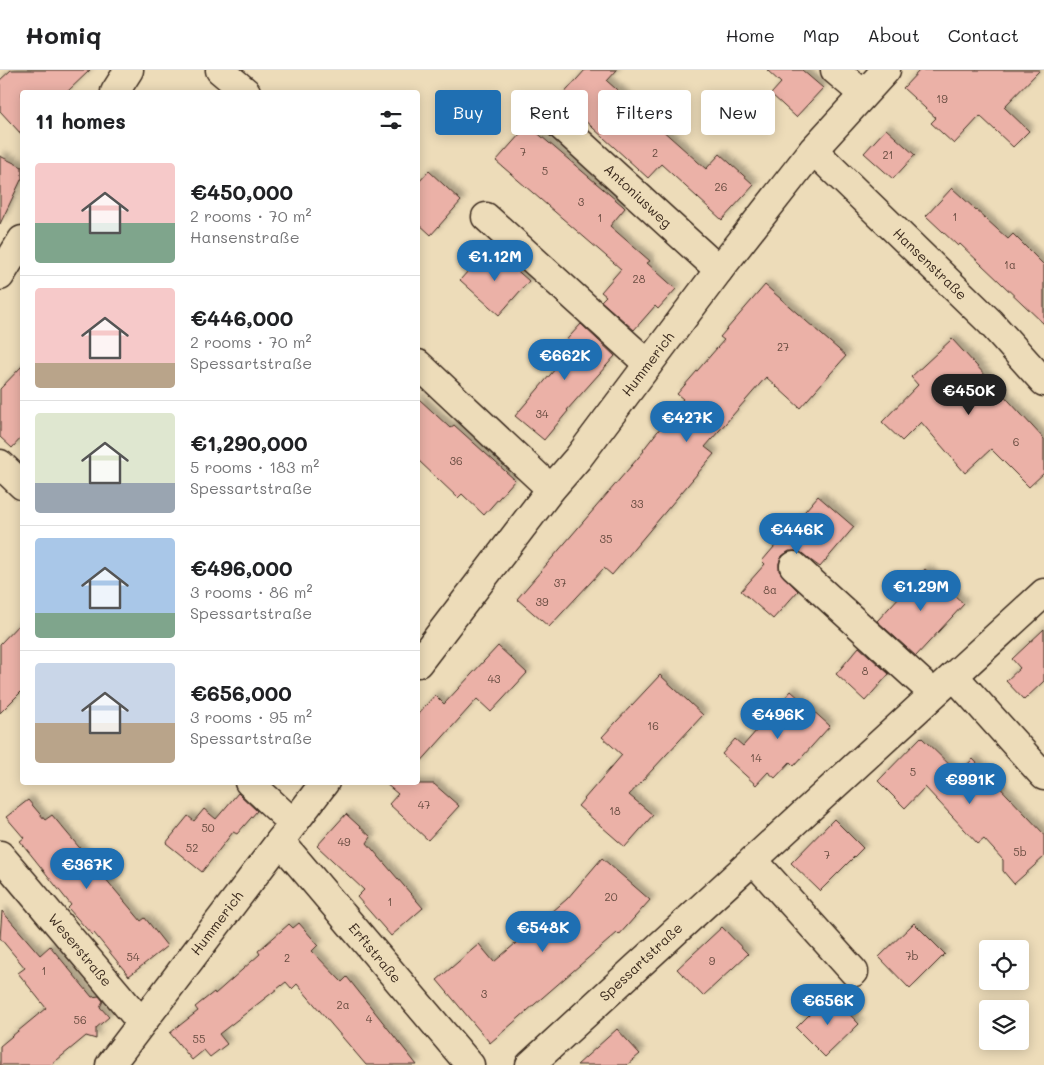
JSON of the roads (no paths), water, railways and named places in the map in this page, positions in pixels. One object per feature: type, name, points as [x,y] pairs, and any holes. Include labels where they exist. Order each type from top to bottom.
[{"type":"street","points":[[116,90],[129,70]]},
{"type":"street","points":[[220,70],[244,90]]},
{"type":"street","points":[[835,70],[863,94]]},
{"type":"street","name":"Hummerich","points":[[420,660],[551,488],[578,458],[719,270],[813,150],[886,70]]},
{"type":"street","name":"Antoniusweg","points":[[571,135],[719,270]]},
{"type":"street","name":"Hansenstraße","points":[[813,150],[990,322],[1044,382]]},
{"type":"street","points":[[486,217],[648,364]]},
{"type":"street","points":[[1,270],[20,243]]},
{"type":"street","points":[[420,366],[551,488]]},
{"type":"street","points":[[0,464],[20,483]]},
{"type":"street","points":[[794,566],[943,684],[1044,776]]},
{"type":"street","name":"Spessartstraße","points":[[530,1065],[1044,592]]},
{"type":"street","name":"Erftstraße","points":[[251,785],[286,832],[470,1065]]},
{"type":"street","name":"Hummerich","points":[[110,1065],[323,785]]},
{"type":"street","name":"Weserstraße","points":[[0,855],[141,1022]]},
{"type":"street","points":[[752,860],[854,972]]}]
